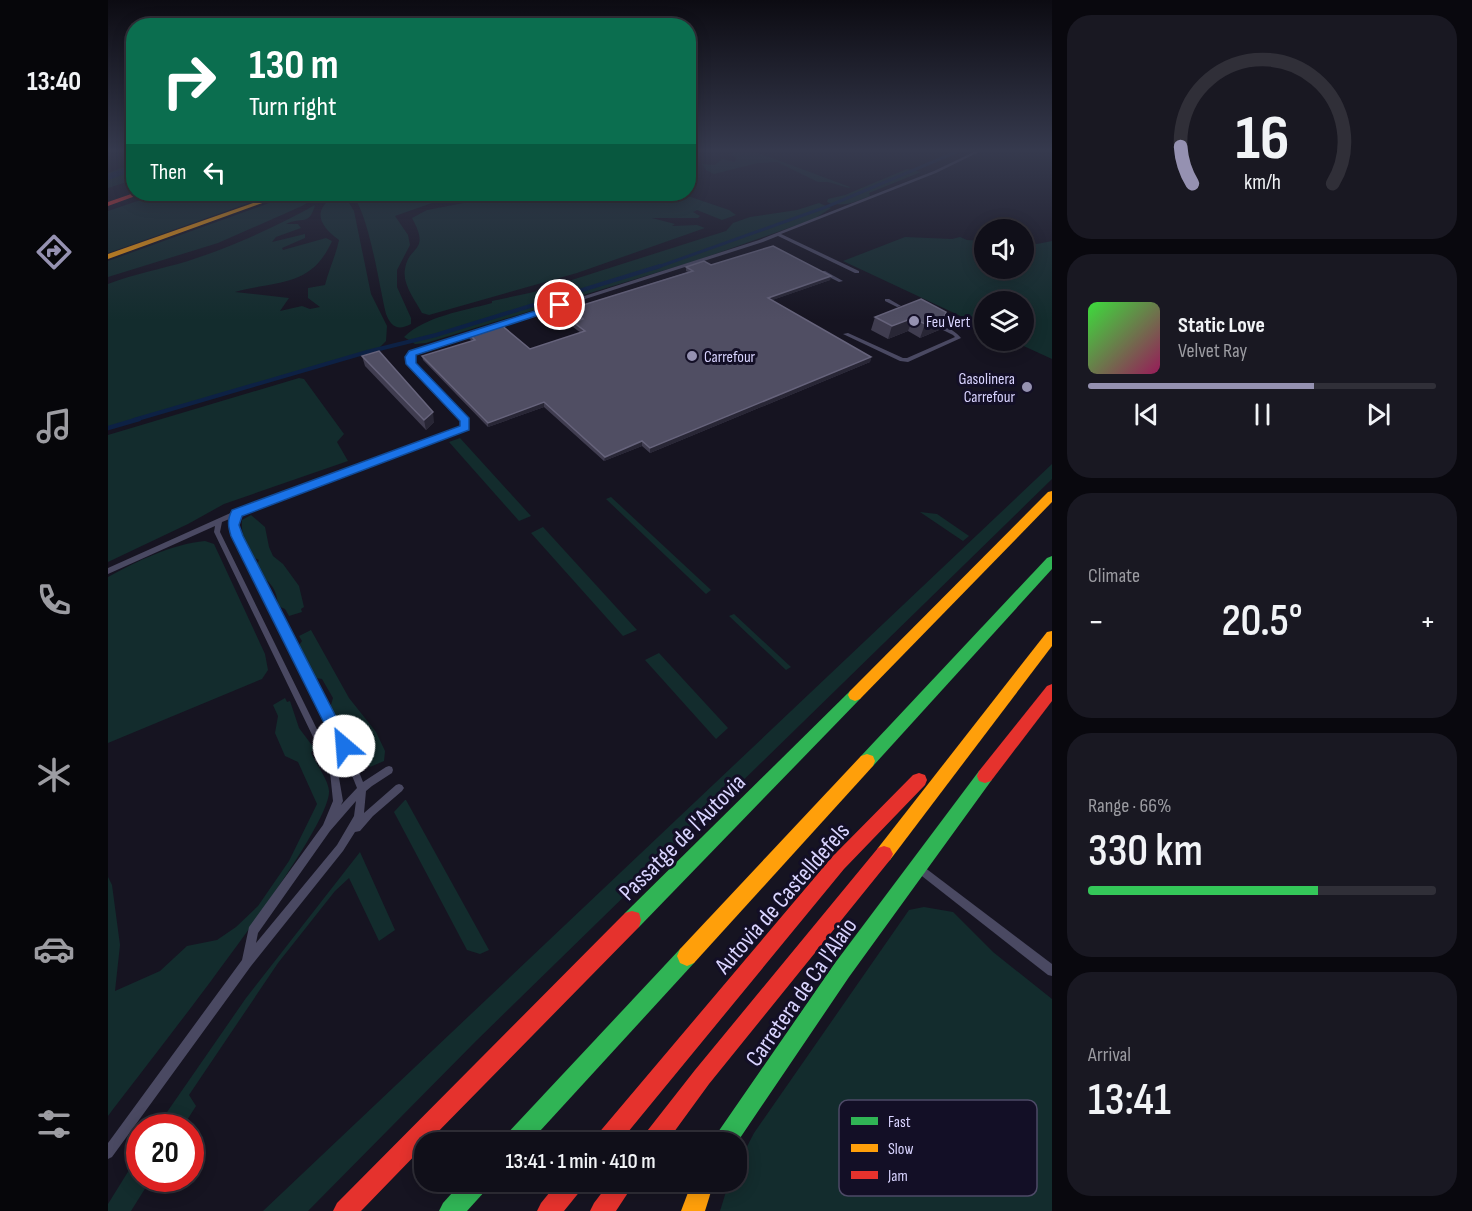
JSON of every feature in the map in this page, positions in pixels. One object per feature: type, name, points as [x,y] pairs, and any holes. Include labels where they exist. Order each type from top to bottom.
[{"type":"main road","points":[[108,257],[249,207]]},
{"type":"main road","name":"Passatge de l'Autovia","points":[[345,1211],[1052,495]]},
{"type":"main road","points":[[524,1132],[1052,561]]},
{"type":"main road","points":[[660,1132],[773,988],[860,884],[1005,692],[1052,636]]},
{"type":"main road","points":[[917,867],[974,788],[1052,690]]},
{"type":"main road","name":"Autovia de Castelldefels","points":[[614,1132],[838,863],[1005,692]]},
{"type":"main road","name":"Carretera de Ca l'Alaio","points":[[731,1132],[770,1073],[917,867]]},
{"type":"main road","points":[[452,1211],[469,1192]]},
{"type":"main road","points":[[549,1211],[565,1192]]},
{"type":"main road","points":[[603,1211],[617,1192]]},
{"type":"main road","points":[[693,1211],[700,1192]]},
{"type":"lane","points":[[108,571],[237,513],[466,428],[465,421],[411,364],[412,353],[762,241],[847,207]]},
{"type":"lane","points":[[777,234],[857,272]]},
{"type":"lane","points":[[771,237],[851,274]]},
{"type":"lane","points":[[762,241],[771,246]]},
{"type":"lane","points":[[821,271],[841,281]]},
{"type":"lane","points":[[887,300],[899,306]]},
{"type":"lane","points":[[846,334],[896,358],[908,360],[958,338],[943,328]]},
{"type":"lane","points":[[237,513],[233,525],[237,536],[351,762],[362,790],[359,817],[340,848]]},
{"type":"lane","points":[[219,522],[217,532],[334,772],[338,801],[327,828]]},
{"type":"lane","points":[[247,962],[253,931],[327,828],[362,790],[389,770]]},
{"type":"lane","points":[[108,1153],[247,962],[370,813],[399,788]]},
{"type":"lane","points":[[917,867],[1052,971]]},
{"type":"green space","points":[[121,207],[239,207],[108,253],[108,211]]},
{"type":"green space","points":[[259,207],[301,207],[218,243],[108,277],[108,261]]},
{"type":"green space","points":[[315,207],[307,219],[286,224],[298,224],[301,228],[276,237],[272,242],[305,234],[305,238],[282,248],[283,250],[326,238],[332,241],[324,256],[314,267],[292,280],[235,292],[289,298],[280,311],[302,306],[310,309],[320,307],[308,298],[308,288],[325,285],[339,240],[323,223],[321,212],[324,207],[351,207],[354,211],[371,294],[387,326],[386,341],[378,349],[108,428],[108,284],[188,261],[220,249],[269,229]]},
{"type":"green space","points":[[359,207],[422,207],[395,216],[408,235],[410,245],[397,270],[397,287],[411,318],[411,324],[402,327],[393,325],[386,314],[373,250]]},
{"type":"green space","points":[[445,207],[719,207],[736,215],[722,220],[697,210],[693,212],[700,216],[698,218],[652,218],[675,224],[672,226],[697,225],[705,228],[577,273],[429,315],[422,313],[405,280],[407,261],[419,243],[417,229],[412,218],[427,210]]},
{"type":"green space","points":[[808,207],[831,208],[814,219],[698,260],[426,343],[415,344],[404,337],[423,324],[445,315],[534,292],[726,231],[733,223],[750,217]]},
{"type":"green space","points":[[905,237],[952,239],[960,237],[974,240],[974,279],[1034,279],[1034,244],[1052,241],[1052,359],[1034,351],[1034,291],[974,291],[974,322],[843,261]]},
{"type":"green space","points":[[299,378],[304,379],[344,434],[337,442],[348,461],[224,504],[108,562],[108,435]]},
{"type":"green space","points":[[460,438],[531,516],[519,521],[449,442]]},
{"type":"green space","points":[[1052,464],[1052,479],[476,1041],[308,1211],[263,1211]]},
{"type":"green space","points":[[611,497],[711,590],[706,594],[606,499]]},
{"type":"green space","points":[[920,512],[937,514],[969,536],[963,541]]},
{"type":"green space","points":[[251,515],[265,527],[273,556],[283,564],[299,586],[304,607],[301,609],[302,612],[289,616],[285,609],[278,606],[276,594],[271,585],[254,571],[259,560],[245,553],[242,528],[242,520]]},
{"type":"green space","points":[[543,527],[637,630],[623,636],[531,533]]},
{"type":"green space","points":[[205,541],[214,544],[265,654],[268,670],[262,679],[108,743],[108,577],[167,549]]},
{"type":"green space","points":[[734,614],[791,667],[786,670],[729,616]]},
{"type":"green space","points":[[311,630],[349,698],[376,732],[385,751],[384,761],[370,767],[355,751],[349,727],[328,715],[333,698],[322,679],[309,677],[295,651],[302,641],[299,636]]},
{"type":"green space","points":[[659,653],[728,728],[716,739],[645,660]]},
{"type":"green space","points":[[285,698],[287,702],[290,701],[299,728],[314,748],[311,753],[328,786],[329,791],[322,815],[300,853],[233,951],[108,1116],[108,877],[112,885],[120,945],[115,991],[160,971],[187,946],[217,940],[236,927],[258,906],[289,861],[317,804],[298,762],[285,756],[275,733],[278,716],[273,705]]},
{"type":"green space","points":[[405,800],[489,950],[480,954],[467,950],[394,812]]},
{"type":"green space","points":[[360,852],[395,930],[379,941],[349,878],[335,891],[278,963],[189,1095],[196,1106],[191,1114],[166,1114],[246,998]]},
{"type":"green space","points":[[924,907],[953,912],[993,952],[1052,999],[1052,1211],[720,1211],[726,1192],[747,1192],[747,1147],[754,1133],[909,910]]},
{"type":"green space","points":[[126,1175],[126,1192],[143,1192],[131,1211],[108,1211],[108,1204]]},
{"type":"building","name":"Carrefour","points":[[773,246],[831,276],[768,298],[871,357],[650,448],[642,441],[605,457],[544,402],[488,423],[422,356],[475,340],[469,334],[500,324],[530,349],[585,331],[573,322],[583,319],[570,309],[693,271],[686,267],[704,261],[711,265]]},
{"type":"building","points":[[921,299],[946,312],[944,317],[925,324],[913,318],[892,326],[875,317]]},
{"type":"building","points":[[379,351],[433,412],[424,420],[362,356]]},
{"type":"waterway","points":[[655,268],[827,207]]},
{"type":"waterway","points":[[134,420],[367,352],[436,335],[660,266]]},
{"type":"waterway","points":[[108,428],[139,419]]},
{"type":"traffic: fast","points":[[867,761],[1052,561]]},
{"type":"traffic: fast","points":[[632,920],[855,695]]},
{"type":"traffic: fast","points":[[732,1132],[842,970],[985,776]]},
{"type":"traffic: fast","points":[[524,1132],[687,956]]},
{"type":"traffic: fast","points":[[451,1211],[469,1192]]},
{"type":"traffic: slow","points":[[108,257],[249,207]]},
{"type":"traffic: slow","points":[[855,695],[1052,495]]},
{"type":"traffic: slow","points":[[884,854],[1052,636]]},
{"type":"traffic: slow","points":[[687,956],[867,761]]},
{"type":"traffic: slow","points":[[693,1211],[700,1192]]},
{"type":"traffic: jam","points":[[985,776],[1052,690]]},
{"type":"traffic: jam","points":[[614,1132],[838,863],[919,780]]},
{"type":"traffic: jam","points":[[660,1132],[702,1077],[884,854]]},
{"type":"traffic: jam","points":[[345,1211],[632,920]]},
{"type":"traffic: jam","points":[[549,1211],[565,1192]]},
{"type":"traffic: jam","points":[[602,1211],[616,1192]]},
{"type":"place","name":"Feu Vert","points":[[914,321]]},
{"type":"place","name":"Carrefour","points":[[692,356]]},
{"type":"place","name":"Gasolinera Carrefour","points":[[1027,387]]},
{"type":"route","points":[[344,746],[237,536],[233,525],[237,513],[466,428],[465,421],[411,364],[412,353],[560,305]]}]
